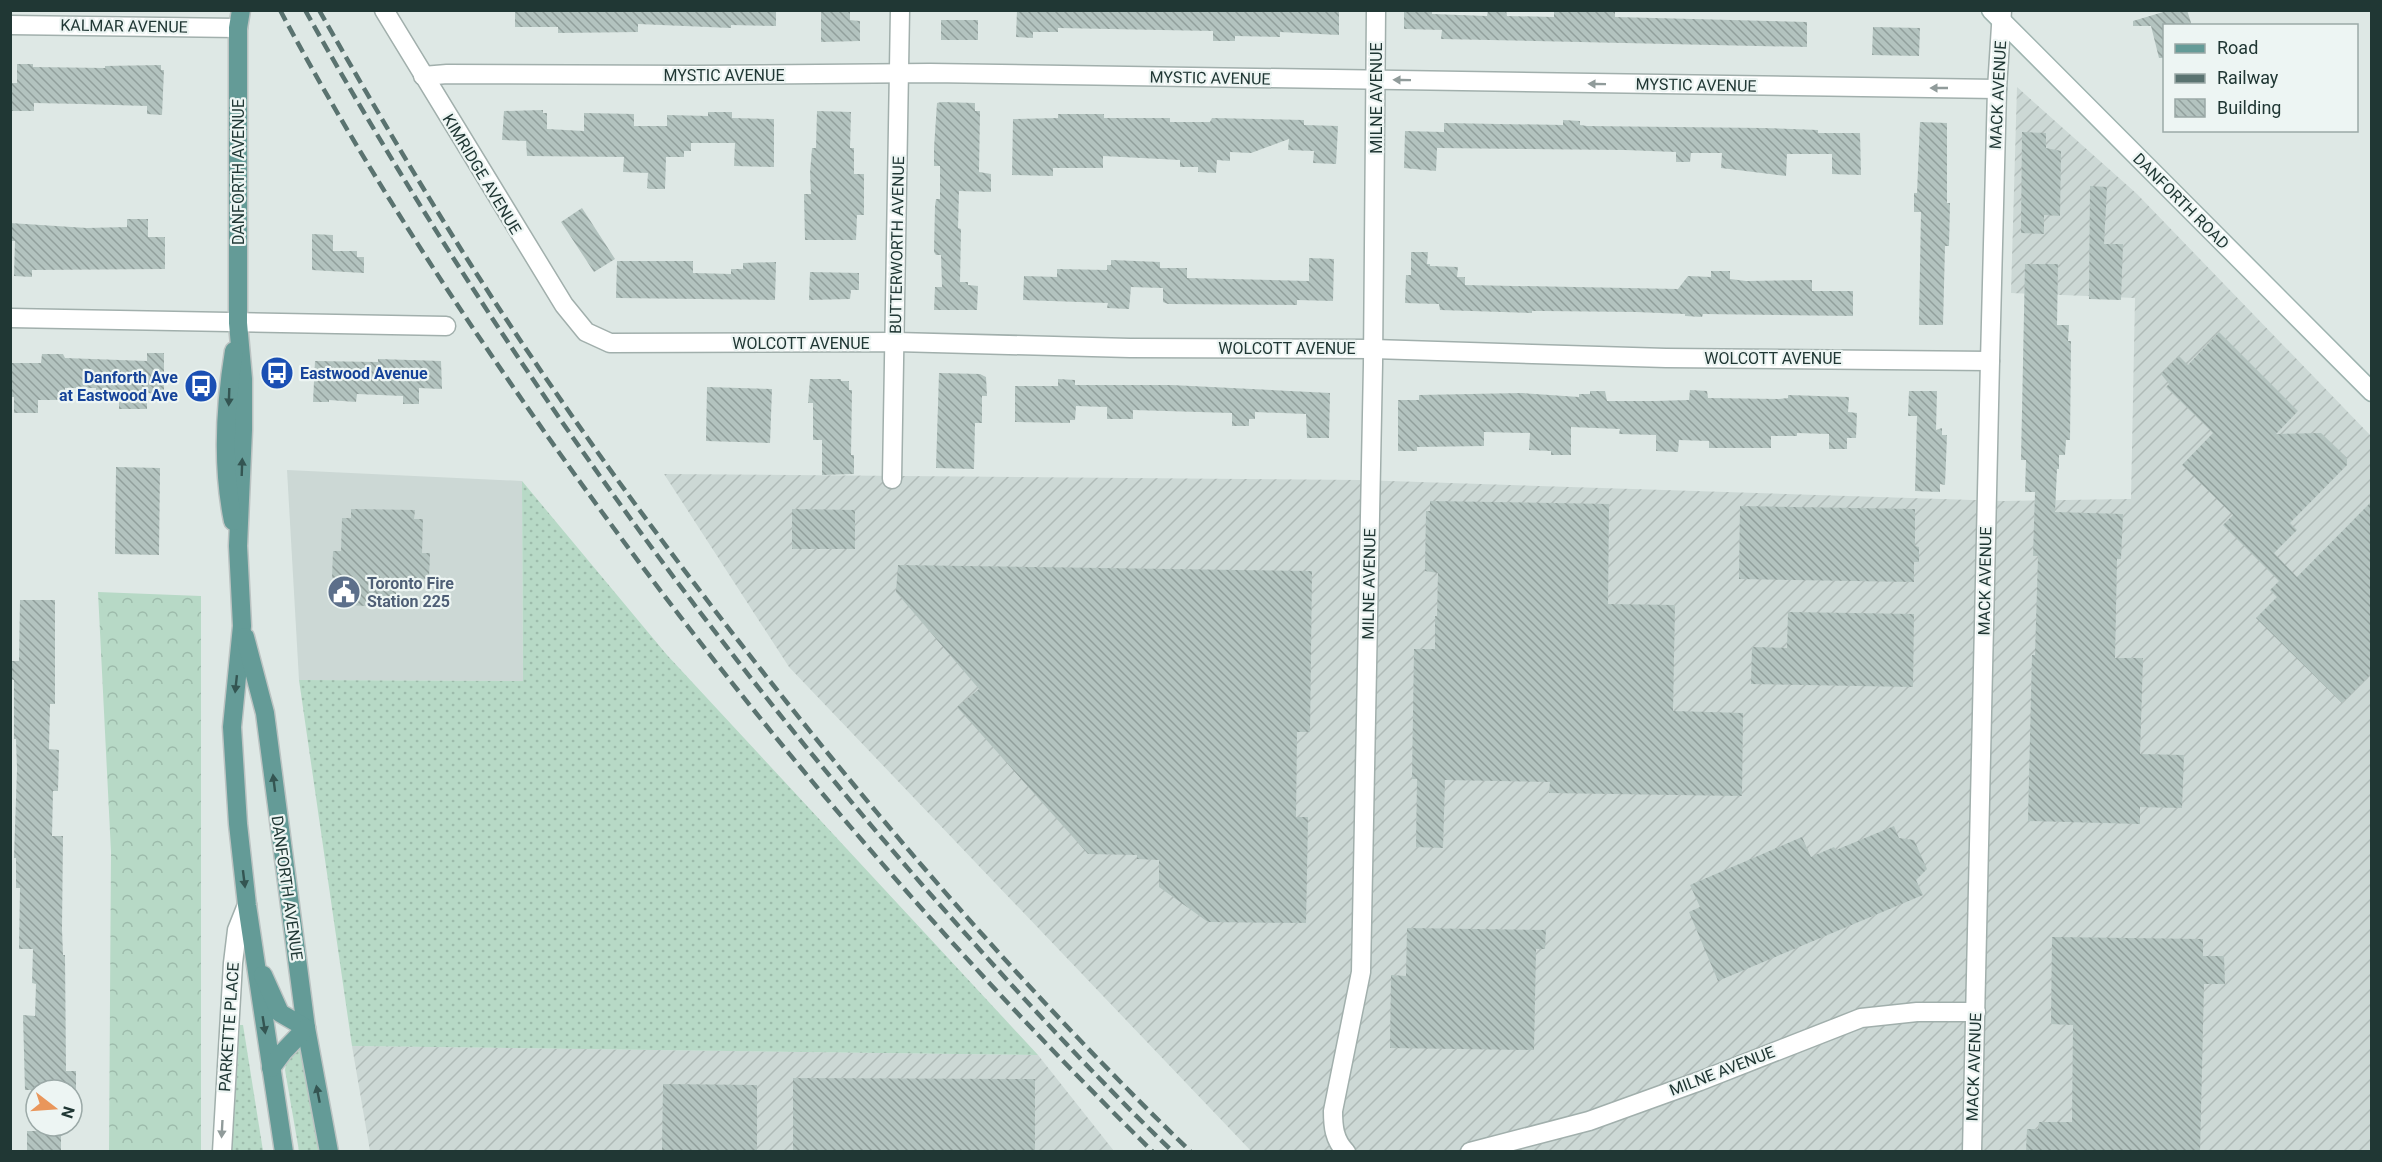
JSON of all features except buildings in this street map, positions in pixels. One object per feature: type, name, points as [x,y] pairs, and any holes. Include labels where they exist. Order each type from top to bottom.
[{"type":"main road","name":"DANFORTH AVENUE","points":[[239,18],[238,323],[230,377],[227,493],[238,546],[242,626],[232,727],[237,824],[253,954],[284,1152]]},
{"type":"main road","name":"DANFORTH AVENUE","points":[[242,626],[265,713],[306,1028],[329,1152]]},
{"type":"main road","points":[[253,954],[280,1013],[306,1028],[271,1068]]},
{"type":"street","name":"KIMRIDGE AVENUE","points":[[384,10],[548,281],[586,333]]},
{"type":"street","name":"BUTTERWORTH AVENUE","points":[[892,479],[900,10]]},
{"type":"street","name":"MILNE AVENUE","points":[[1346,1152],[1340,1147],[1334,1134],[1333,1111],[1361,972],[1373,349],[1376,10]]},
{"type":"street","name":"MACK AVENUE","points":[[1972,1152],[1998,14]]},
{"type":"street","name":"DANFORTH ROAD","points":[[1998,14],[2372,392]]},
{"type":"street","name":"KALMAR AVENUE","points":[[10,25],[239,18]]},
{"type":"street","name":"MYSTIC AVENUE","points":[[423,76],[447,74],[899,73],[1997,89]]},
{"type":"street","points":[[10,318],[446,326]]},
{"type":"street","name":"WOLCOTT AVENUE","points":[[586,333],[610,343],[896,342],[1130,348],[1373,349],[1666,358],[1990,361]]},
{"type":"street","name":"PARKETTE PLACE","points":[[222,1152],[233,963],[237,930],[247,905]]},
{"type":"street","name":"MILNE AVENUE","points":[[1470,1152],[1589,1121],[1700,1081],[1861,1018],[1917,1012],[1976,1012]]},
{"type":"shaded area","points":[[2017,87],[2137,194],[2371,436],[2371,1151],[1251,1151],[789,667],[664,474],[1359,480],[2003,501],[2131,499],[2135,298],[2011,293]]},
{"type":"shaded area","points":[[287,470],[522,481],[523,681],[299,680]]},
{"type":"shaded area","points":[[352,1046],[1038,1055],[1114,1151],[370,1151]]},
{"type":"green space","points":[[522,481],[667,655],[1038,1055],[352,1046],[299,680],[523,681]]},
{"type":"green space","points":[[98,592],[201,596],[201,1151],[109,1151],[111,852]]},
{"type":"green space","points":[[240,1025],[243,1025],[263,1151],[232,1151]]},
{"type":"green space","points":[[298,1048],[301,1050],[320,1151],[299,1151],[285,1070],[286,1064]]},
{"type":"railway","points":[[280,10],[344,124],[448,290],[558,451],[695,636],[840,815],[915,901],[993,987],[1153,1152]]},
{"type":"railway","points":[[305,10],[372,127],[516,355],[592,466],[753,681],[838,786],[985,956],[1046,1023],[1173,1152]]},
{"type":"railway","points":[[319,10],[451,234],[505,318],[575,421],[686,572],[812,734],[969,919],[1078,1038],[1191,1152]]},
{"type":"place","name":"Eastwood Avenue","points":[[277,373]]},
{"type":"place","name":"Danforth Ave at Eastwood Ave","points":[[201,386]]},
{"type":"place","name":"Toronto Fire Station 225","points":[[344,592]]}]
